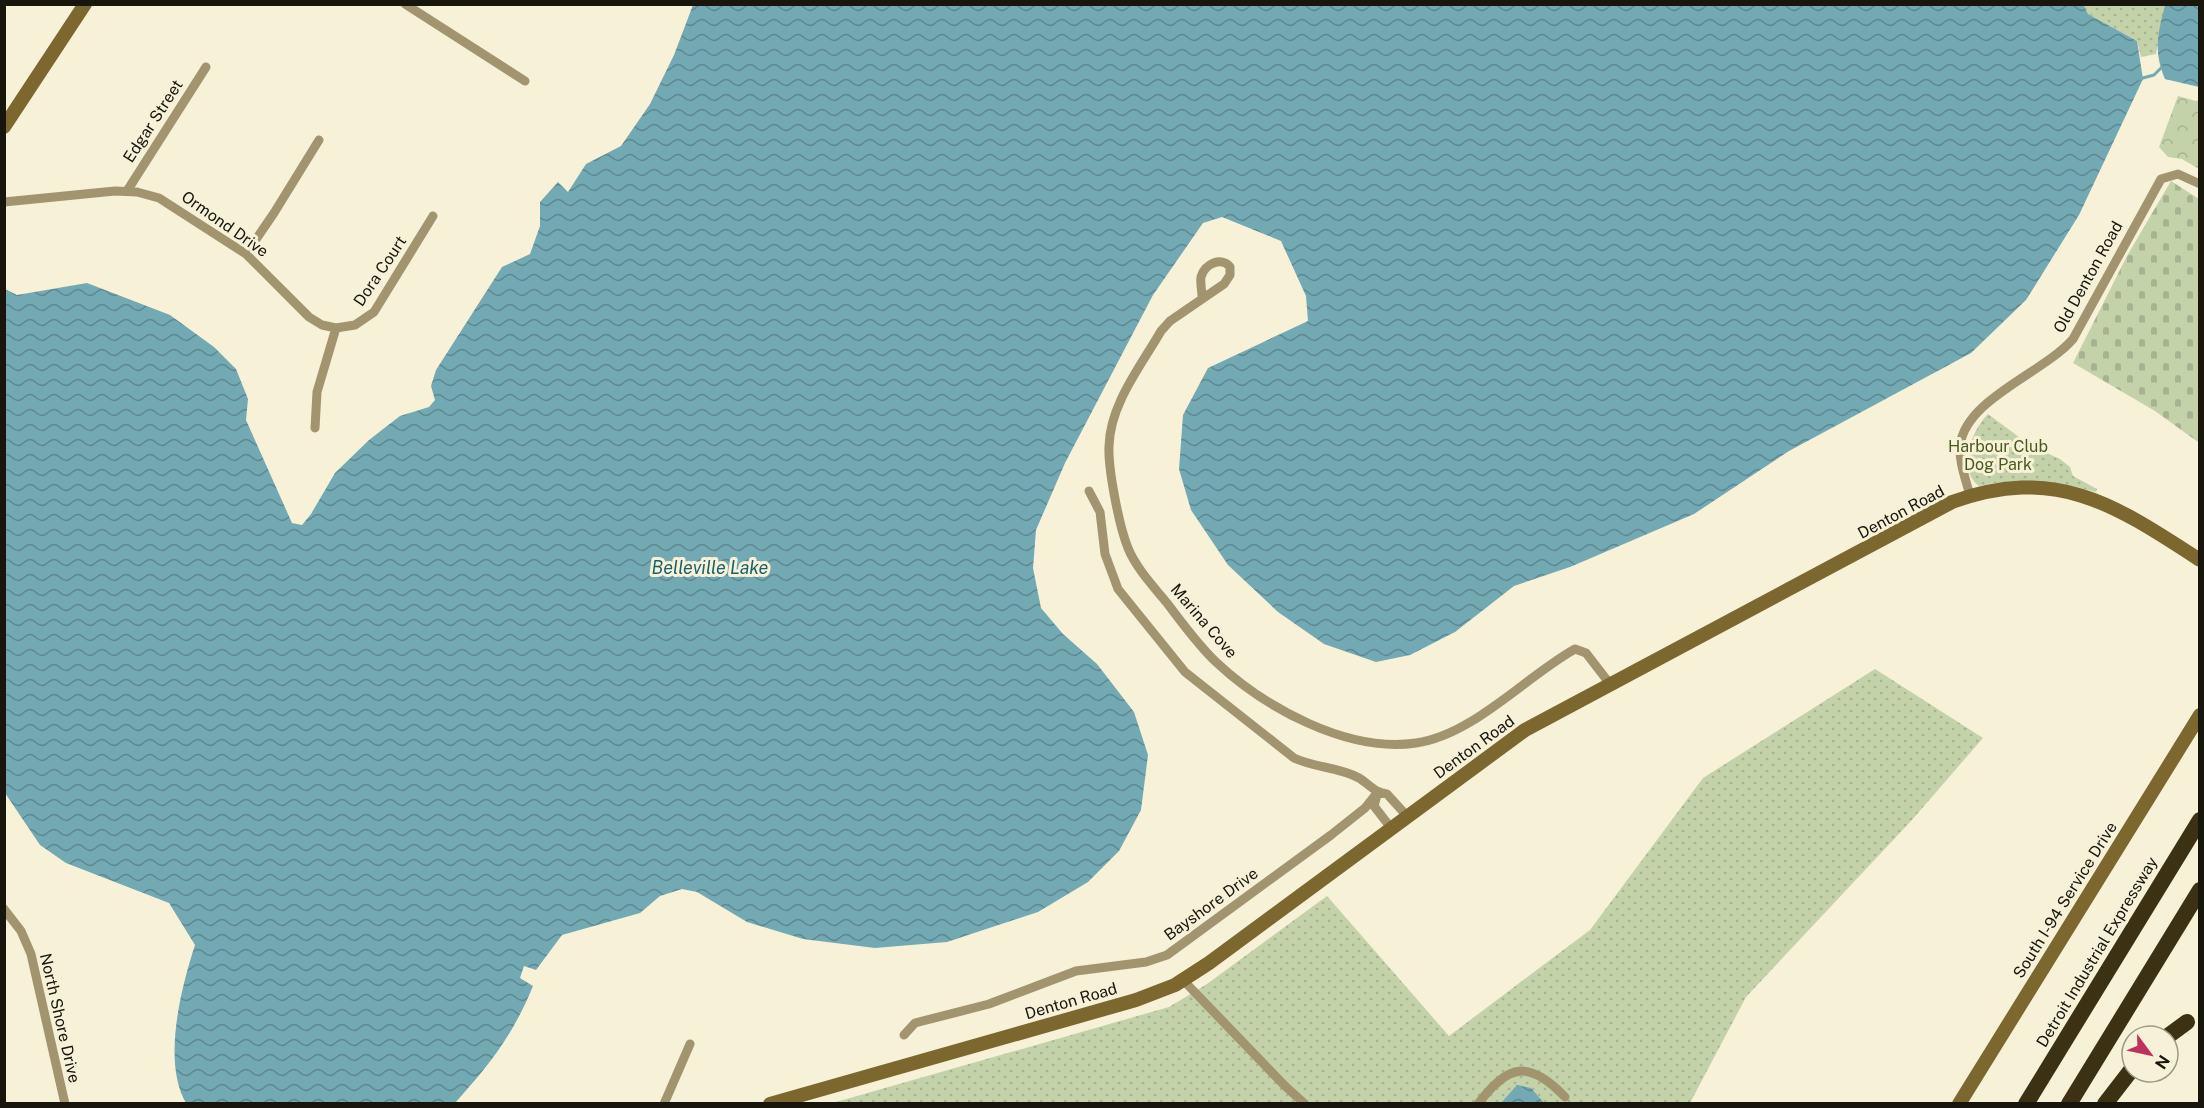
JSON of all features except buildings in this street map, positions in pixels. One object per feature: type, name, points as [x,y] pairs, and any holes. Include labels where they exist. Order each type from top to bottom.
[{"type":"highway","name":"Detroit Industrial Expressway","points":[[2026,1104],[2199,820]]},
{"type":"highway","points":[[2069,1104],[2199,890]]},
{"type":"highway","points":[[2081,1104],[2199,911]]},
{"type":"highway","points":[[2180,1027],[2187,1022]]},
{"type":"highway","points":[[2105,1104],[2120,1084]]},
{"type":"street","points":[[4,127],[85,4]]},
{"type":"street","points":[[405,4],[525,81]]},
{"type":"street","name":"Edgar Street","points":[[127,191],[206,67]]},
{"type":"street","points":[[246,254],[319,140]]},
{"type":"street","name":"Old Denton Road","points":[[1970,496],[1960,445],[1964,431],[1974,415],[2058,355],[2073,339],[2161,179],[2178,174],[2199,184]]},
{"type":"street","name":"Ormond Drive","points":[[4,202],[127,191],[145,194],[169,203],[246,254],[309,317],[322,325],[336,328]]},
{"type":"street","name":"Dora Court","points":[[336,328],[355,325],[374,312],[433,216]]},
{"type":"street","name":"Marina Cove","points":[[1202,297],[1170,321],[1161,332],[1119,406],[1111,427],[1109,449],[1128,547],[1151,583],[1217,663],[1254,693],[1297,718],[1355,739],[1390,744],[1418,743],[1451,732],[1575,649],[1586,653],[1610,684]]},
{"type":"street","points":[[315,428],[317,392],[336,328]]},
{"type":"street","name":"Denton Road","points":[[770,1104],[1136,1000],[1183,980],[1525,730],[1796,588],[1930,512],[1970,496],[2026,488],[2083,495],[2135,518],[2199,560]]},
{"type":"street","points":[[1089,491],[1100,512],[1106,554],[1118,589],[1185,672],[1294,758],[1312,766],[1355,776],[1377,793],[1387,794],[1407,816]]},
{"type":"street","name":"South I-94 Service Drive","points":[[1959,1104],[2199,714]]},
{"type":"street","points":[[1377,793],[1374,806],[1391,828]]},
{"type":"street","name":"Bayshore Drive","points":[[904,1035],[915,1023],[988,1004],[1077,971],[1146,962],[1167,955],[1336,831],[1365,808],[1377,793]]},
{"type":"street","name":"North Shore Drive","points":[[4,909],[21,931],[31,954],[65,1104]]},
{"type":"street","points":[[1183,980],[1305,1104]]},
{"type":"street","points":[[664,1104],[690,1044]]},
{"type":"street","points":[[1478,1104],[1505,1075],[1522,1069],[1548,1080],[1565,1097]]},
{"type":"green space","points":[[2083,5],[2165,5],[2156,54],[2141,57],[2137,41],[2088,14]]},
{"type":"green space","points":[[2178,96],[2199,100],[2199,169],[2182,159],[2168,157],[2159,147]]},
{"type":"green space","points":[[2171,181],[2199,199],[2198,442],[2155,411],[2073,363],[2127,256]]},
{"type":"green space","name":"Harbour Club Dog Park","points":[[1988,414],[2031,446],[2060,459],[2070,467],[2073,476],[2097,489],[2096,492],[2067,485],[2023,481],[1979,486],[1972,479],[1968,470],[1969,450],[1972,439]]},
{"type":"green space","points":[[1875,669],[1983,738],[1911,821],[1746,997],[1690,1103],[829,1104],[1169,1007],[1207,984],[1327,896],[1449,1036],[1590,930],[1703,778]]},
{"type":"water","name":"Belleville Lake","points":[[2083,4],[2088,14],[2137,41],[2143,79],[2079,215],[2026,300],[1971,353],[1789,451],[1694,514],[1570,567],[1514,586],[1455,632],[1410,655],[1376,662],[1324,644],[1278,612],[1228,565],[1191,510],[1179,469],[1183,415],[1208,368],[1308,321],[1306,296],[1281,241],[1222,217],[1203,223],[1153,295],[1065,463],[1036,530],[1033,568],[1041,608],[1063,634],[1097,664],[1134,712],[1148,755],[1141,810],[1119,851],[1088,882],[1038,912],[947,942],[875,948],[803,939],[747,922],[697,892],[682,889],[660,896],[640,913],[562,935],[536,970],[524,966],[520,978],[533,986],[517,1019],[500,1048],[455,1103],[186,1103],[175,1067],[176,1025],[184,982],[195,945],[169,903],[66,863],[40,845],[5,793],[5,289],[17,295],[87,283],[170,315],[214,347],[236,369],[248,399],[246,420],[292,523],[302,525],[335,473],[369,440],[400,416],[429,407],[435,400],[431,386],[436,370],[502,267],[530,254],[540,226],[540,202],[558,182],[568,192],[586,164],[621,146],[650,104],[674,55],[693,5]]},
{"type":"water","points":[[2165,5],[2199,5],[2199,87],[2165,79],[2159,60],[2158,42]]},
{"type":"water","points":[[1517,1085],[1531,1088],[1544,1103],[1501,1103]]},
{"type":"waterway","points":[[2139,79],[2154,75],[2162,67]]}]
